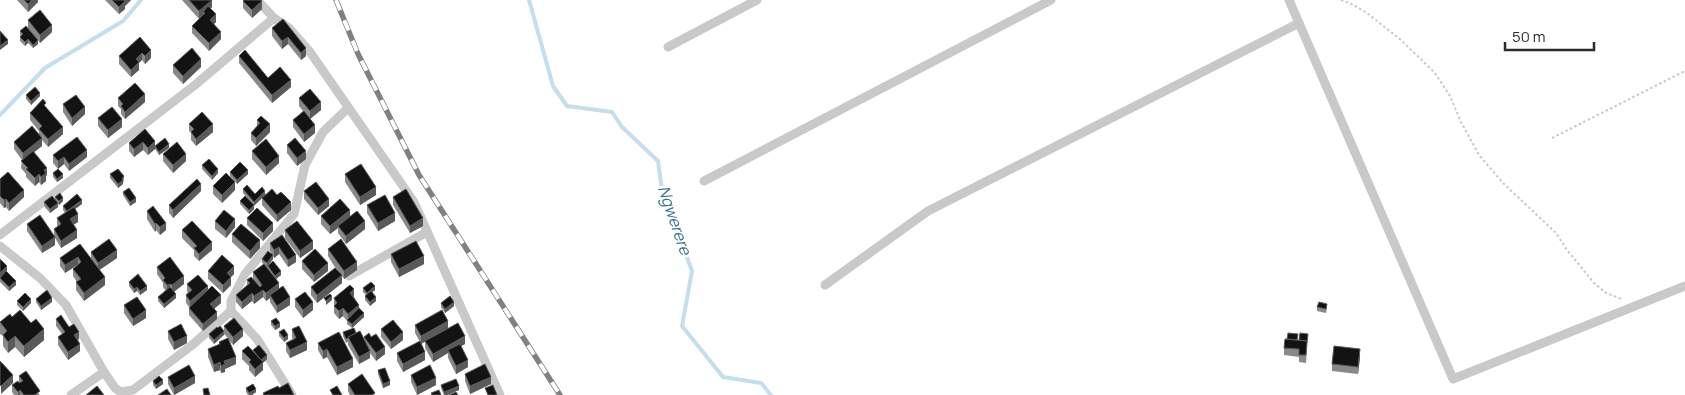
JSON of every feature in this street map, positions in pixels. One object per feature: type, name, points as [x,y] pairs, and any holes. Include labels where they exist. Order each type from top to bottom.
[{"type":"street","points":[[257,0],[274,18],[289,28],[310,52],[414,202],[500,395]]},
{"type":"street","points":[[668,47],[757,0]]},
{"type":"street","points":[[704,181],[1051,0]]},
{"type":"street","points":[[1289,0],[1453,379],[1685,286]]},
{"type":"street","points":[[0,235],[195,85],[274,18]]},
{"type":"street","points":[[825,285],[928,211],[1299,23]]},
{"type":"street","points":[[292,395],[258,338],[231,311],[231,301],[245,274],[294,214],[305,165],[323,132],[348,108]]},
{"type":"street","points":[[349,276],[427,232]]},
{"type":"street","points":[[0,246],[40,278],[66,305],[104,372],[115,388],[121,392],[133,390],[191,346],[231,311]]},
{"type":"street","points":[[71,395],[104,372]]},
{"type":"path","points":[[1341,0],[1350,2],[1402,40],[1435,73],[1450,96],[1475,150],[1503,183],[1556,233],[1567,250],[1594,283],[1606,292],[1635,306]]},
{"type":"path","points":[[1552,138],[1685,72]]},
{"type":"building","points":[[24,0],[32,0],[28,4]]},
{"type":"building","points":[[112,0],[123,0],[125,1],[119,7]]},
{"type":"building","points":[[189,0],[212,0],[199,11]]},
{"type":"building","points":[[244,0],[261,0],[262,1],[252,10]]},
{"type":"building","points":[[208,6],[216,14],[210,20],[221,32],[209,43],[192,26],[205,13],[203,12]]},
{"type":"building","points":[[40,10],[52,25],[40,35],[28,20]]},
{"type":"building","points":[[283,19],[306,48],[301,53],[288,37],[282,41],[272,28]]},
{"type":"building","points":[[26,26],[38,40],[33,45],[28,39],[25,42],[20,37],[23,34],[20,31]]},
{"type":"building","points":[[0,31],[8,40],[0,46]]},
{"type":"building","points":[[140,37],[151,50],[145,56],[142,53],[136,59],[139,62],[131,70],[119,56]]},
{"type":"building","points":[[192,48],[201,59],[183,76],[173,65]]},
{"type":"building","points":[[245,50],[268,78],[280,67],[291,80],[272,95],[239,56]]},
{"type":"building","points":[[135,83],[145,94],[125,112],[121,106],[123,104],[118,98]]},
{"type":"building","points":[[35,87],[40,93],[31,101],[26,95]]},
{"type":"building","points":[[310,89],[321,102],[310,111],[299,98]]},
{"type":"building","points":[[76,95],[85,107],[72,118],[63,104]]},
{"type":"building","points":[[43,99],[46,103],[44,105],[63,127],[48,139],[39,129],[42,126],[30,113]]},
{"type":"building","points":[[112,107],[122,119],[108,130],[98,118]]},
{"type":"building","points":[[304,111],[315,125],[304,134],[293,120]]},
{"type":"building","points":[[202,112],[213,124],[196,139],[191,132],[194,129],[189,124]]},
{"type":"building","points":[[261,116],[270,124],[256,138],[251,133],[260,123],[257,120]]},
{"type":"building","points":[[32,126],[42,138],[23,153],[14,142]]},
{"type":"building","points":[[145,129],[155,141],[148,148],[143,142],[134,149],[129,143]]},
{"type":"building","points":[[77,137],[87,150],[69,164],[64,157],[58,161],[53,155]]},
{"type":"building","points":[[165,138],[169,144],[159,152],[155,146]]},
{"type":"building","points":[[295,138],[306,151],[297,158],[287,145]]},
{"type":"building","points":[[266,139],[279,156],[266,167],[252,151]]},
{"type":"building","points":[[177,142],[186,154],[173,165],[163,154]]},
{"type":"building","points":[[33,151],[47,168],[44,170],[46,173],[41,177],[39,174],[35,178],[21,161]]},
{"type":"building","points":[[209,159],[218,169],[212,176],[202,165]]},
{"type":"building","points":[[240,162],[248,170],[237,180],[230,172]]},
{"type":"building","points":[[361,164],[376,187],[360,197],[345,174]]},
{"type":"building","points":[[58,169],[63,174],[57,179],[53,173]]},
{"type":"building","points":[[118,169],[124,176],[123,180],[118,184],[110,174]]},
{"type":"building","points":[[8,172],[24,190],[9,203],[0,196],[0,179]]},
{"type":"building","points":[[226,173],[235,182],[222,195],[213,186]]},
{"type":"building","points":[[197,179],[201,184],[173,210],[169,205]]},
{"type":"building","points":[[316,182],[329,199],[318,208],[304,191]]},
{"type":"building","points":[[247,185],[255,194],[262,187],[265,191],[254,202],[243,189]]},
{"type":"building","points":[[129,188],[136,198],[130,202],[123,192]]},
{"type":"building","points":[[272,189],[277,195],[281,192],[291,202],[277,215],[262,198]]},
{"type":"building","points":[[406,189],[423,218],[410,226],[393,197]]},
{"type":"building","points":[[60,193],[63,198],[59,201],[55,197]]},
{"type":"building","points":[[77,194],[82,200],[67,211],[63,206]]},
{"type":"building","points":[[385,195],[395,213],[378,223],[367,205]]},
{"type":"building","points":[[52,196],[58,203],[50,209],[44,202]]},
{"type":"building","points":[[245,196],[254,205],[249,210],[240,201]]},
{"type":"building","points":[[340,199],[350,210],[330,226],[321,216]]},
{"type":"building","points":[[153,206],[166,223],[160,227],[155,224],[147,211]]},
{"type":"building","points":[[74,207],[78,214],[70,219],[77,230],[61,241],[54,229],[61,224],[57,218]]},
{"type":"building","points":[[257,208],[273,223],[263,233],[247,218]]},
{"type":"building","points":[[224,210],[235,219],[226,231],[215,221]]},
{"type":"building","points":[[357,211],[365,221],[346,236],[338,226]]},
{"type":"building","points":[[40,215],[55,237],[42,246],[27,224]]},
{"type":"building","points":[[192,221],[212,242],[199,254],[194,248],[197,246],[182,230]]},
{"type":"building","points":[[297,221],[313,241],[300,251],[285,230]]},
{"type":"building","points":[[241,224],[260,240],[250,251],[232,234]]},
{"type":"building","points":[[282,235],[296,255],[288,260],[279,247],[274,250],[270,243]]},
{"type":"building","points":[[109,239],[117,250],[98,263],[91,252]]},
{"type":"building","points":[[341,239],[357,262],[344,271],[328,249]]},
{"type":"building","points":[[416,241],[424,256],[399,269],[391,254]]},
{"type":"building","points":[[80,244],[105,277],[84,293],[76,282],[81,279],[73,269],[81,262],[78,257],[65,265],[60,258]]},
{"type":"building","points":[[315,249],[328,263],[314,275],[302,261]]},
{"type":"building","points":[[268,251],[273,255],[267,263],[262,259]]},
{"type":"building","points":[[222,255],[234,266],[227,273],[231,277],[223,285],[208,271]]},
{"type":"building","points":[[170,257],[184,276],[172,285],[167,285],[163,280],[165,278],[157,267]]},
{"type":"building","points":[[0,259],[7,266],[0,273]]},
{"type":"building","points":[[273,261],[281,271],[275,276],[268,266]]},
{"type":"building","points":[[264,264],[279,283],[266,293],[263,290],[254,296],[252,293],[242,302],[236,295],[250,283],[247,280],[251,277],[260,287],[262,285],[253,272]]},
{"type":"building","points":[[335,268],[342,275],[317,295],[311,287]]},
{"type":"building","points":[[6,271],[16,281],[9,287],[0,278]]},
{"type":"building","points":[[138,274],[147,286],[140,291],[137,287],[134,289],[129,282]]},
{"type":"building","points":[[198,275],[208,286],[190,301],[186,295],[192,290],[187,284]]},
{"type":"building","points":[[371,282],[375,286],[367,293],[363,288]]},
{"type":"building","points":[[350,285],[354,289],[350,293],[359,305],[348,314],[343,308],[339,311],[334,306],[337,303],[334,298]]},
{"type":"building","points":[[212,286],[221,295],[210,304],[217,312],[203,324],[189,308]]},
{"type":"building","points":[[283,286],[290,297],[277,306],[270,295]]},
{"type":"building","points":[[170,287],[176,294],[164,304],[158,297]]},
{"type":"building","points":[[47,290],[52,298],[41,306],[36,299]]},
{"type":"building","points":[[371,291],[376,297],[370,302],[365,296]]},
{"type":"building","points":[[305,292],[313,302],[303,310],[295,299]]},
{"type":"building","points":[[25,293],[31,299],[23,307],[17,301]]},
{"type":"building","points":[[330,294],[332,296],[326,301],[324,298]]},
{"type":"building","points":[[450,296],[454,302],[445,309],[441,303]]},
{"type":"building","points":[[137,297],[146,310],[133,319],[124,305]]},
{"type":"building","points":[[1319,302],[1327,304],[1326,309],[1317,307]]},
{"type":"building","points":[[359,308],[364,313],[352,324],[347,320]]},
{"type":"building","points":[[20,310],[31,323],[36,319],[44,329],[24,346],[15,336],[8,342],[3,335],[7,331],[0,322],[10,314],[12,317]]},
{"type":"building","points":[[442,310],[448,321],[421,336],[415,325]]},
{"type":"building","points":[[61,315],[69,327],[74,324],[79,332],[74,335],[80,344],[68,352],[58,337],[65,332],[56,319]]},
{"type":"building","points":[[234,318],[243,329],[233,337],[224,326]]},
{"type":"building","points":[[276,318],[280,323],[275,326],[271,321]]},
{"type":"building","points":[[393,320],[403,332],[391,342],[381,329]]},
{"type":"building","points":[[458,323],[465,336],[433,354],[425,341]]},
{"type":"building","points":[[181,324],[187,336],[174,342],[168,331]]},
{"type":"building","points":[[220,326],[224,331],[214,340],[209,334]]},
{"type":"building","points":[[299,326],[307,342],[290,350],[286,343],[296,338],[292,329]]},
{"type":"building","points":[[354,328],[356,333],[346,339],[343,332]]},
{"type":"building","points":[[284,329],[288,335],[284,338],[279,332]]},
{"type":"building","points":[[360,331],[370,351],[359,357],[348,337]]},
{"type":"building","points":[[339,332],[353,359],[337,367],[327,349],[323,351],[318,343]]},
{"type":"building","points":[[369,333],[371,337],[376,334],[385,347],[376,353],[364,337]]},
{"type":"building","points":[[1288,333],[1298,334],[1297,340],[1287,339]]},
{"type":"building","points":[[1300,333],[1308,334],[1307,342],[1299,340]]},
{"type":"building","points":[[228,338],[236,357],[224,361],[225,364],[221,366],[220,362],[214,365],[208,349]]},
{"type":"building","points":[[1285,339],[1307,341],[1306,355],[1299,355],[1299,349],[1284,348]]},
{"type":"building","points":[[420,341],[425,352],[403,364],[397,353]]},
{"type":"building","points":[[460,344],[468,360],[456,366],[448,350]]},
{"type":"building","points":[[259,345],[267,355],[261,360],[253,350]]},
{"type":"building","points":[[248,346],[263,362],[255,369],[249,362],[251,360],[242,351]]},
{"type":"building","points":[[1334,346],[1360,349],[1358,367],[1332,364]]},
{"type":"building","points":[[0,361],[13,375],[1,386],[0,385]]},
{"type":"building","points":[[485,364],[491,377],[470,386],[465,374]]},
{"type":"building","points":[[189,365],[195,376],[174,388],[168,377]]},
{"type":"building","points":[[430,365],[436,378],[417,387],[411,375]]},
{"type":"building","points":[[385,368],[390,381],[383,384],[378,370]]},
{"type":"building","points":[[26,371],[40,391],[35,395],[24,395],[20,390],[18,392],[12,385],[18,381],[19,383],[23,381],[19,376]]},
{"type":"building","points":[[362,374],[375,393],[372,395],[355,395],[348,384]]},
{"type":"building","points":[[159,376],[163,380],[156,385],[153,381]]},
{"type":"building","points":[[456,379],[459,386],[444,392],[441,385]]},
{"type":"building","points":[[288,383],[294,395],[264,395],[263,393],[278,386],[279,388]]},
{"type":"building","points":[[253,384],[256,389],[249,393],[246,388]]},
{"type":"building","points":[[493,385],[497,395],[488,395],[485,388]]},
{"type":"building","points":[[97,386],[104,395],[86,395]]},
{"type":"building","points":[[337,386],[342,395],[333,395],[330,390]]},
{"type":"building","points":[[208,388],[210,395],[204,395],[203,389]]},
{"type":"building","points":[[167,389],[171,395],[158,395]]},
{"type":"building","points":[[439,390],[441,395],[432,395],[431,393]]},
{"type":"waterway","points":[[0,115],[45,68],[123,21],[141,0]]},
{"type":"waterway","name":"Ngwerere","points":[[529,0],[553,86],[567,106],[612,112],[622,127],[658,161],[662,190],[692,271],[682,326],[723,377],[761,383],[771,395]]},
{"type":"railway","points":[[336,0],[358,54],[419,175],[560,395]]}]
